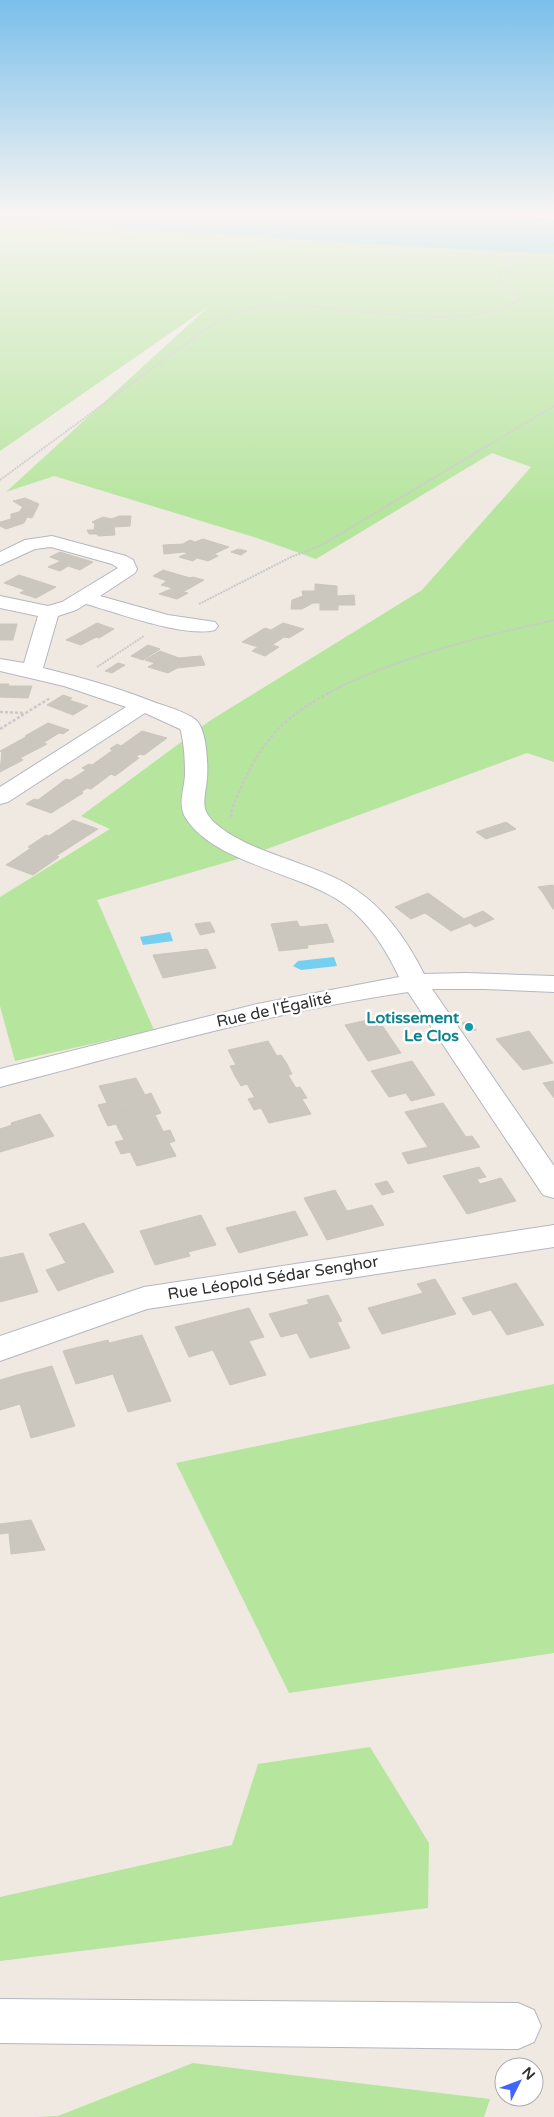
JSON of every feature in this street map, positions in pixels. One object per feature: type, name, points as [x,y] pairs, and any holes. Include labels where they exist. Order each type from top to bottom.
[{"type":"street","points":[[0,559],[31,544],[52,541],[119,560],[126,564],[128,569],[69,606],[49,612],[0,602]]},
{"type":"street","points":[[84,597],[166,621],[208,626]]},
{"type":"street","points":[[32,670],[49,612]]},
{"type":"street","points":[[0,665],[32,670],[83,684],[171,715],[190,726],[194,736],[196,775],[192,802],[195,814],[201,824],[213,834],[239,848],[320,881],[344,893],[359,904],[399,952],[415,983],[554,1188]]},
{"type":"street","points":[[0,797],[143,705]]},
{"type":"street","name":"Rue de l'Égalité","points":[[0,1078],[281,1005],[415,983],[458,980],[554,984]]},
{"type":"street","name":"Rue Léopold Sédar Senghor","points":[[0,1349],[144,1298],[554,1236]]},
{"type":"street","points":[[0,2021],[518,2026]]},
{"type":"path","points":[[0,480],[221,320],[238,313]]},
{"type":"path","points":[[404,313],[450,316],[485,313]]},
{"type":"path","points":[[0,729],[26,713],[83,684],[166,621],[291,557],[320,546],[554,406]]},
{"type":"path","points":[[239,848],[251,836],[240,829],[231,818],[232,807],[259,753],[271,735],[307,705],[356,678],[438,648],[554,620]]},
{"type":"path","points":[[0,712],[26,713]]},
{"type":"green space","points":[[0,313],[200,313],[0,451]]},
{"type":"green space","points":[[202,313],[554,313],[554,762],[527,753],[248,856],[97,900],[154,1030],[15,1061],[0,1006],[0,897],[110,829],[81,816],[211,720],[422,590],[531,467],[492,453],[316,559],[257,538],[54,476],[6,492]]},
{"type":"green space","points":[[554,1384],[554,1653],[289,1693],[176,1463]]},
{"type":"green space","points":[[370,1747],[429,1843],[428,1908],[0,1961],[0,1897],[232,1845],[258,1764]]},
{"type":"green space","points":[[193,2063],[490,2099],[484,2117],[36,2117],[58,2116]]},
{"type":"water","points":[[170,932],[173,941],[143,945],[140,937]]},
{"type":"water","points":[[334,957],[337,966],[301,970],[293,966],[298,961]]},
{"type":"building","points":[[25,498],[39,504],[32,518],[27,517],[24,523],[6,529],[0,526],[0,522],[11,519],[11,514],[19,512],[23,507],[13,501]]},
{"type":"building","points":[[119,516],[131,516],[130,526],[114,527],[115,535],[98,536],[98,534],[89,534],[87,530],[94,530],[95,524],[92,522],[103,517],[112,519]]},
{"type":"building","points":[[203,539],[229,547],[214,554],[218,556],[208,561],[197,558],[193,561],[179,557],[188,553],[184,552],[164,554],[163,545],[183,544],[190,540],[195,542]]},
{"type":"building","points":[[238,549],[247,551],[241,555],[231,552]]},
{"type":"building","points":[[60,552],[93,562],[80,570],[68,566],[60,571],[48,567],[61,561],[50,557]]},
{"type":"building","points":[[163,570],[204,580],[183,592],[188,593],[177,599],[159,594],[173,588],[161,585],[167,581],[153,576]]},
{"type":"building","points":[[19,575],[56,587],[36,598],[20,593],[25,590],[4,583]]},
{"type":"building","points":[[315,584],[337,586],[337,596],[354,595],[355,605],[338,605],[338,610],[320,610],[320,603],[313,603],[302,609],[291,609],[292,600],[303,596],[302,591],[315,591]]},
{"type":"building","points":[[97,623],[114,629],[99,638],[81,632]]},
{"type":"building","points":[[283,623],[304,629],[289,638],[284,637],[272,645],[279,647],[265,656],[252,651],[258,647],[242,642],[265,628],[271,630]]},
{"type":"building","points":[[0,624],[17,624],[13,640],[0,640]]},
{"type":"building","points":[[81,632],[96,637],[81,645],[66,640]]},
{"type":"building","points":[[148,645],[160,649],[143,660],[131,656]]},
{"type":"building","points":[[160,651],[179,658],[164,666],[145,660]]},
{"type":"building","points":[[201,656],[205,665],[177,668],[168,673],[148,667],[155,663],[164,666],[179,658]]},
{"type":"building","points":[[118,663],[125,665],[112,673],[105,671]]},
{"type":"building","points":[[0,684],[32,686],[28,698],[0,697]]},
{"type":"building","points":[[63,695],[72,698],[69,700],[88,706],[73,715],[47,705]]},
{"type":"building","points":[[48,723],[69,730],[63,734],[59,733],[43,743],[25,736]]},
{"type":"building","points":[[142,731],[167,738],[144,755],[140,754],[136,757],[139,758],[115,776],[111,774],[91,789],[87,788],[81,792],[83,793],[51,813],[26,804],[34,799],[38,800],[66,779],[70,780],[86,770],[82,768],[89,764],[92,765],[113,750],[110,749],[117,744],[121,746]]},
{"type":"building","points":[[26,737],[47,744],[20,758],[0,751]]},
{"type":"building","points":[[2,751],[20,758],[23,760],[0,772]]},
{"type":"building","points":[[73,820],[98,829],[56,856],[59,857],[33,875],[6,865],[31,848],[28,847]]},
{"type":"building","points":[[506,822],[516,829],[486,839],[476,832]]},
{"type":"building","points":[[553,885],[554,891],[543,893],[538,887]]},
{"type":"building","points":[[554,891],[554,909],[553,909],[543,893]]},
{"type":"building","points":[[428,893],[464,919],[483,911],[494,919],[475,927],[470,923],[451,931],[425,913],[411,919],[395,907]]},
{"type":"building","points":[[297,921],[301,930],[274,933],[271,924]]},
{"type":"building","points":[[210,922],[215,932],[200,935],[195,924]]},
{"type":"building","points":[[327,924],[334,942],[307,945],[308,948],[279,951],[274,933],[301,930],[299,927]]},
{"type":"building","points":[[207,949],[216,968],[163,978],[153,955]]},
{"type":"building","points":[[377,1018],[401,1053],[368,1061],[345,1025]]},
{"type":"building","name":"Lotissement Le Clos","points":[[470,1021],[476,1030],[468,1032],[462,1023]]},
{"type":"building","points":[[529,1031],[553,1063],[523,1070],[496,1039]]},
{"type":"building","points":[[268,1041],[277,1056],[281,1055],[287,1064],[235,1076],[230,1066],[236,1065],[228,1050]]},
{"type":"building","points":[[412,1061],[435,1095],[411,1101],[406,1093],[389,1097],[371,1071]]},
{"type":"building","points":[[287,1064],[292,1074],[288,1075],[296,1088],[255,1098],[247,1084],[241,1086],[235,1076]]},
{"type":"building","points":[[136,1078],[145,1095],[151,1093],[156,1103],[103,1116],[98,1105],[107,1103],[99,1086]]},
{"type":"building","points":[[554,1081],[554,1098],[543,1083]]},
{"type":"building","points":[[300,1087],[307,1098],[302,1099],[311,1114],[269,1123],[261,1108],[254,1110],[248,1099]]},
{"type":"building","points":[[156,1103],[161,1113],[155,1115],[163,1131],[124,1140],[116,1124],[108,1126],[103,1116]]},
{"type":"building","points":[[443,1103],[466,1137],[472,1136],[480,1147],[408,1164],[402,1153],[428,1147],[405,1112]]},
{"type":"building","points":[[40,1114],[54,1136],[0,1152],[0,1129],[12,1125],[11,1123]]},
{"type":"building","points":[[170,1130],[175,1141],[169,1143],[176,1156],[137,1166],[130,1152],[121,1154],[115,1142]]},
{"type":"building","points":[[479,1167],[486,1177],[477,1179],[480,1184],[501,1178],[516,1201],[467,1214],[443,1176]]},
{"type":"building","points":[[387,1181],[394,1192],[382,1195],[375,1184]]},
{"type":"building","points":[[335,1190],[347,1211],[372,1205],[384,1225],[327,1240],[304,1198]]},
{"type":"building","points":[[295,1211],[308,1235],[239,1253],[226,1228]]},
{"type":"building","points":[[201,1215],[216,1245],[188,1252],[190,1256],[155,1265],[140,1231]]},
{"type":"building","points":[[84,1223],[114,1272],[98,1277],[97,1274],[76,1281],[78,1284],[58,1291],[46,1270],[66,1263],[49,1234]]},
{"type":"building","points":[[23,1253],[38,1292],[0,1302],[0,1258]]},
{"type":"building","points":[[97,1274],[98,1277],[78,1284],[76,1281]]},
{"type":"building","points":[[435,1279],[456,1314],[382,1334],[368,1308],[423,1293],[417,1284]]},
{"type":"building","points":[[516,1283],[544,1325],[507,1335],[491,1310],[473,1315],[462,1298]]},
{"type":"building","points":[[328,1295],[342,1321],[337,1322],[350,1348],[310,1358],[297,1333],[281,1337],[269,1314],[309,1304],[307,1300]]},
{"type":"building","points":[[249,1308],[264,1337],[249,1341],[266,1375],[230,1385],[213,1350],[189,1357],[177,1331],[235,1316],[233,1312]]},
{"type":"building","points":[[233,1312],[235,1316],[177,1331],[175,1327]]},
{"type":"building","points":[[142,1335],[171,1401],[128,1412],[113,1374],[76,1384],[63,1351],[108,1340],[109,1343]]},
{"type":"building","points":[[52,1366],[75,1426],[31,1438],[20,1404],[0,1410],[0,1380],[17,1375],[18,1379],[35,1374],[33,1371]]},
{"type":"building","points":[[33,1371],[35,1374],[18,1379],[17,1375]]},
{"type":"building","points":[[31,1520],[45,1550],[11,1554],[9,1533],[0,1534],[0,1524]]},
{"type":"place","name":"Lotissement Le Clos","points":[[469,1027]]}]
